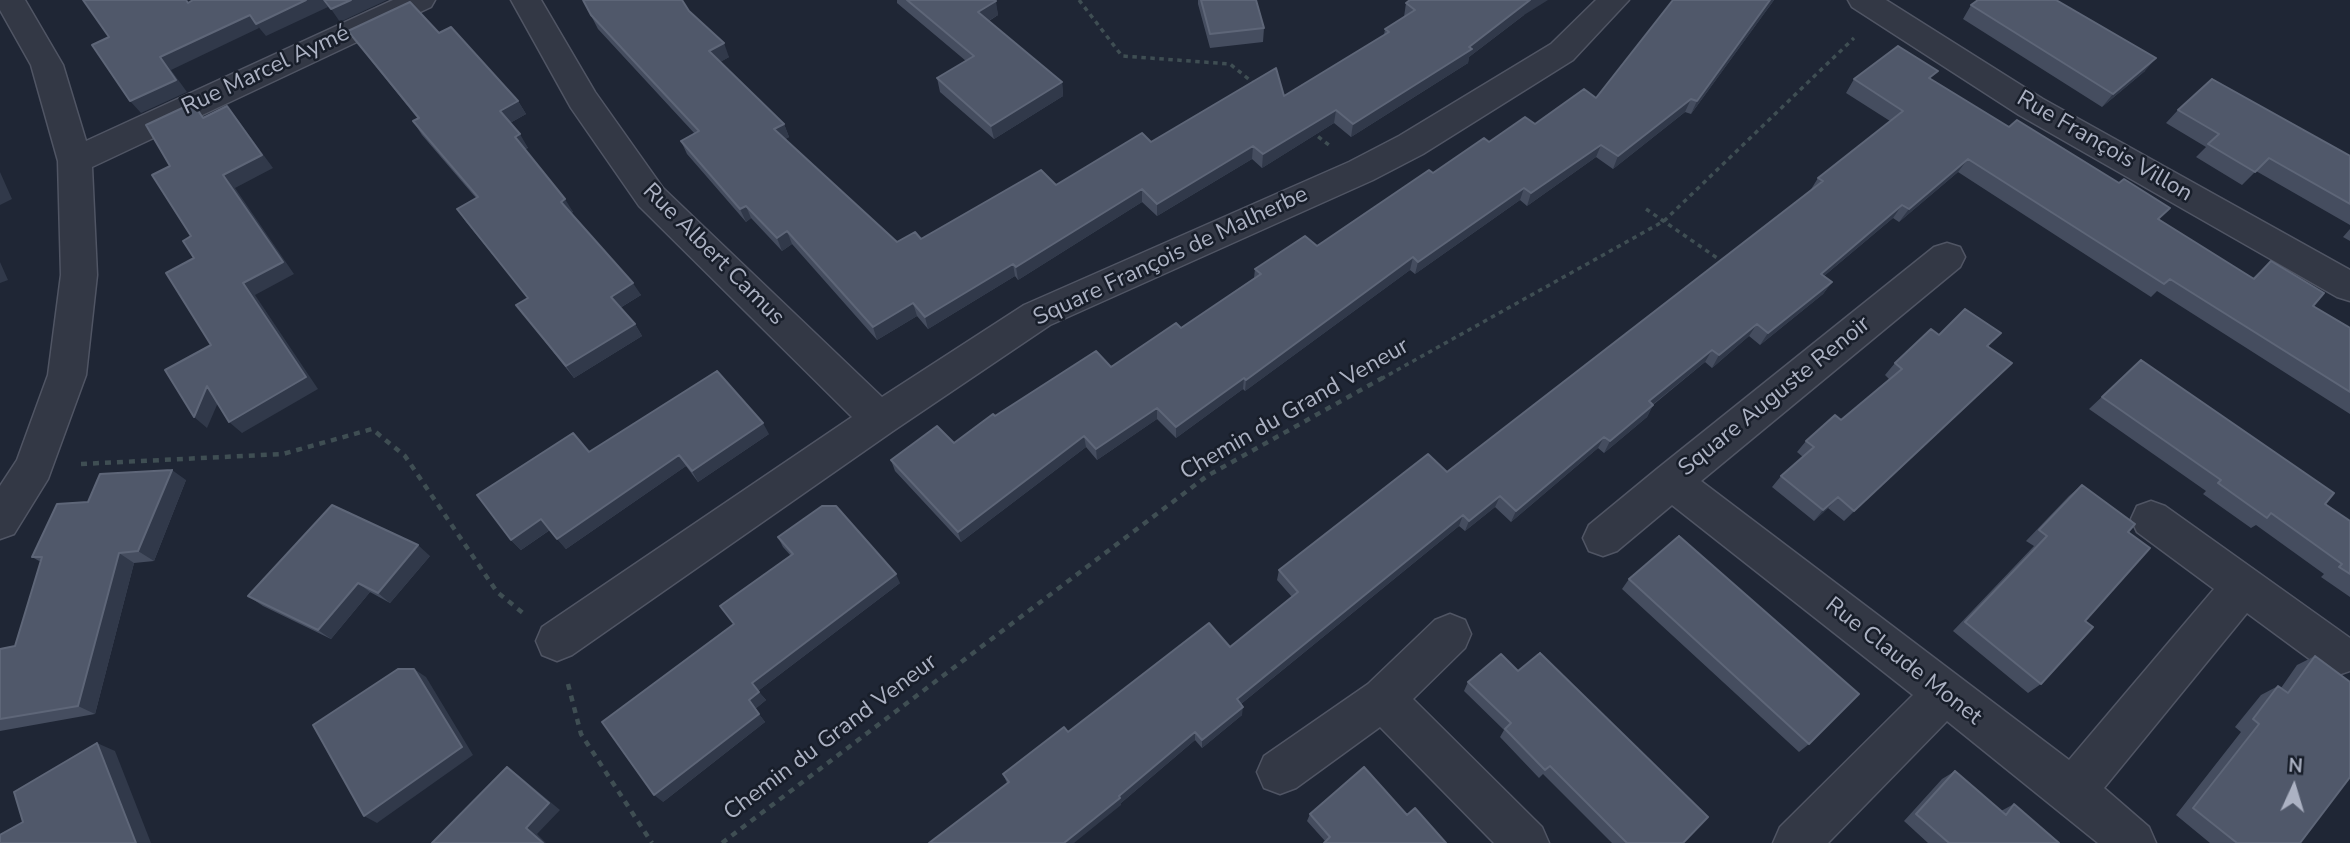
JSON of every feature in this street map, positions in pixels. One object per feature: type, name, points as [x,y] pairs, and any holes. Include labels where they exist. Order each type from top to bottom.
[{"type":"street","points":[[0,521],[34,467],[67,375],[79,275],[75,161],[47,65],[10,0]]},
{"type":"street","name":"Rue Marcel Aymé","points":[[75,161],[419,0]]},
{"type":"street","name":"Rue Albert Camus","points":[[526,0],[583,100],[651,197],[878,419]]},
{"type":"street","name":"Square François de Malherbe","points":[[557,640],[878,419],[1037,315],[1360,171],[1411,145],[1562,52],[1604,13],[1614,0]]},
{"type":"street","name":"Rue François Villon","points":[[1873,5],[2031,107],[2350,287]]},
{"type":"street","name":"Square Auguste Renoir","points":[[1603,538],[1947,257]]},
{"type":"street","name":"Rue Claude Monet","points":[[1671,481],[2072,791],[2133,843]]},
{"type":"street","points":[[2151,519],[2338,655]]},
{"type":"street","points":[[2072,791],[2243,586]]},
{"type":"street","points":[[1280,772],[1383,699],[1450,634]]},
{"type":"street","points":[[1796,843],[1944,694]]},
{"type":"street","points":[[1383,699],[1526,843]]},
{"type":"path","points":[[1079,0],[1122,56],[1230,64],[1260,89]]},
{"type":"path","name":"Chemin du Grand Veneur","points":[[722,843],[1207,476],[1664,221],[1873,5]]},
{"type":"path","points":[[1310,130],[1360,171]]},
{"type":"path","points":[[1646,209],[1730,267]]},
{"type":"path","points":[[34,467],[283,454],[372,429],[405,456],[497,592],[557,640],[581,734],[652,843]]},
{"type":"building","points":[[83,0],[186,0],[188,3],[193,0],[306,0],[256,24],[250,15],[160,57],[176,80],[130,101],[92,45],[109,37]]},
{"type":"building","points":[[324,0],[351,0],[331,9]]},
{"type":"building","points":[[583,0],[682,0],[689,11],[724,43],[709,51],[784,124],[774,129],[897,242],[915,232],[921,239],[1041,170],[1056,185],[1142,133],[1151,142],[1276,68],[1284,96],[1389,32],[1385,29],[1415,10],[1406,3],[1410,0],[1530,0],[1469,47],[1472,49],[1353,124],[1336,110],[1263,154],[1253,146],[1157,204],[1142,189],[1016,267],[1013,264],[925,317],[913,303],[873,327],[787,231],[777,238],[746,206],[740,209],[681,141],[699,131],[591,15]]},
{"type":"building","points":[[907,0],[995,0],[978,12],[1062,82],[991,126],[937,78],[974,56]]},
{"type":"building","points":[[1201,0],[1256,0],[1264,28],[1210,34]]},
{"type":"building","points":[[1673,0],[1770,0],[1697,101],[1691,99],[1618,156],[1601,145],[1531,193],[1524,188],[1418,262],[1413,257],[1246,380],[1244,378],[1176,427],[1157,408],[1096,449],[1084,436],[958,532],[891,460],[937,426],[954,443],[993,414],[995,416],[1096,351],[1111,367],[1176,323],[1181,328],[1261,274],[1255,269],[1305,236],[1317,246],[1429,170],[1433,173],[1484,138],[1489,142],[1525,117],[1535,124],[1584,89],[1596,98]]},
{"type":"building","points":[[1978,0],[2056,0],[2156,58],[2113,94],[1971,5]]},
{"type":"building","points":[[410,2],[439,33],[451,27],[518,101],[500,111],[520,134],[515,137],[565,199],[561,202],[633,283],[611,297],[635,324],[566,366],[516,305],[528,298],[457,209],[478,197],[413,121],[419,118],[348,31]]},
{"type":"building","points":[[1898,46],[1938,71],[1929,78],[2009,127],[2017,120],[2119,183],[2124,179],[2170,208],[2158,219],[2254,279],[2271,261],[2324,293],[2313,306],[2350,328],[2350,392],[2170,279],[2164,284],[1968,159],[1909,209],[1902,205],[1821,274],[1832,282],[1768,333],[1757,324],[1719,355],[1712,350],[1649,401],[1653,405],[1610,441],[1604,437],[1516,511],[1500,496],[1469,521],[1463,515],[1237,699],[1243,707],[1202,740],[1195,732],[1064,843],[929,843],[1009,782],[1003,774],[1064,727],[1068,732],[1209,623],[1230,647],[1298,592],[1279,570],[1428,454],[1447,472],[1823,181],[1818,178],[1903,111],[1854,79]]},
{"type":"building","points":[[2212,79],[2350,156],[2350,204],[2269,158],[2255,172],[2208,144],[2219,134],[2178,110]]},
{"type":"building","points":[[193,103],[203,118],[227,106],[262,155],[223,175],[283,262],[243,283],[306,377],[229,422],[207,386],[194,417],[165,370],[211,345],[166,273],[194,258],[183,241],[191,236],[152,175],[170,166],[146,125]]},
{"type":"building","points":[[1965,309],[2001,333],[1987,346],[2012,363],[1854,511],[1838,497],[1823,510],[1781,476],[1814,447],[1806,441],[1835,415],[1841,420],[1902,369],[1895,363],[1931,329],[1939,335]]},
{"type":"building","points":[[2141,360],[2334,493],[2325,504],[2350,521],[2350,574],[2339,567],[2342,564],[2271,513],[2267,518],[2218,483],[2221,480],[2102,397]]},
{"type":"building","points":[[717,371],[763,423],[692,471],[679,455],[557,539],[541,519],[511,540],[477,495],[573,433],[589,452]]},
{"type":"building","points":[[172,470],[138,551],[119,553],[78,706],[0,719],[0,649],[15,646],[42,557],[32,557],[57,504],[88,502],[100,474]]},
{"type":"building","points":[[2082,485],[2135,524],[2128,532],[2150,548],[2085,621],[2093,627],[2041,684],[1965,622],[2047,536],[2039,530]]},
{"type":"building","points":[[332,505],[418,545],[378,593],[358,583],[318,630],[248,596]]},
{"type":"building","points":[[822,506],[836,506],[896,574],[752,683],[759,692],[749,700],[759,714],[654,795],[602,722],[734,624],[720,606],[793,554],[778,537]]},
{"type":"building","points":[[1679,536],[1859,694],[1809,744],[1629,579]]},
{"type":"building","points":[[1540,653],[1708,817],[1683,843],[1627,843],[1550,766],[1545,770],[1505,729],[1511,723],[1468,682],[1501,654],[1518,671]]},
{"type":"building","points":[[2315,656],[2350,682],[2350,777],[2300,843],[2237,843],[2193,808],[2259,724],[2253,719],[2278,686],[2288,693]]},
{"type":"building","points":[[398,669],[414,669],[462,747],[364,816],[313,725]]},
{"type":"building","points":[[97,743],[136,843],[0,843],[0,835],[23,822],[14,792]]},
{"type":"building","points":[[507,767],[549,803],[526,828],[543,843],[432,843]]},
{"type":"building","points":[[1364,767],[1407,815],[1415,808],[1446,843],[1324,843],[1330,837],[1310,814]]},
{"type":"building","points":[[1955,771],[2006,815],[2014,804],[2059,843],[1949,843],[1916,814]]}]
